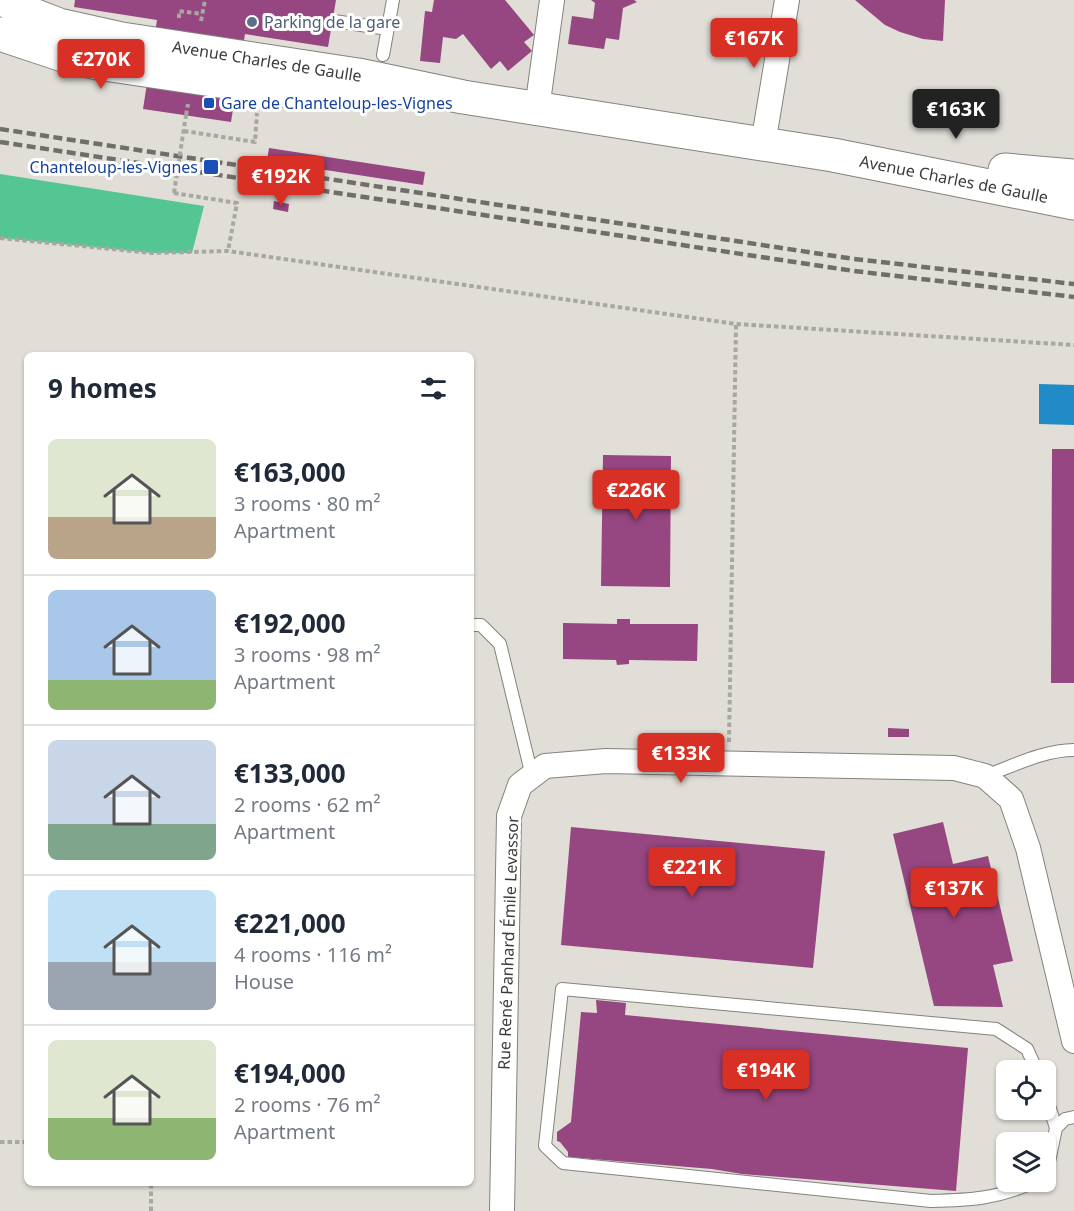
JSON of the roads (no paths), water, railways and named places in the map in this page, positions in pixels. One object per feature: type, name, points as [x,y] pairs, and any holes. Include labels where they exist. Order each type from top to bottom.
[{"type":"main road","name":"Avenue Charles de Gaulle","points":[[5,0],[39,17],[91,34],[358,75],[463,97],[833,155],[1074,203]]},
{"type":"main road","name":"Avenue Charles de Gaulle","points":[[0,34],[63,55],[97,63],[217,82],[297,91],[463,97]]},
{"type":"main road","name":"Avenue Charles de Gaulle","points":[[833,155],[1074,176]]},
{"type":"street","points":[[537,109],[552,0]]},
{"type":"street","points":[[763,144],[787,0]]},
{"type":"street","points":[[532,776],[545,766],[606,761],[954,768],[985,776],[1011,799],[1028,848],[1074,1041]]},
{"type":"street","name":"Rue René Panhard Émile Levassor","points":[[502,1211],[509,816],[520,785],[532,776]]},
{"type":"lane","points":[[383,55],[393,0]]},
{"type":"lane","points":[[334,21],[388,29]]},
{"type":"lane","points":[[474,625],[481,625],[500,644],[532,776]]},
{"type":"lane","points":[[985,776],[1064,750],[1074,750]]},
{"type":"lane","points":[[1006,1192],[977,1200],[931,1201],[563,1163],[545,1146],[562,988],[996,1029],[1026,1049],[1032,1060]]},
{"type":"lane","points":[[1056,1128],[1065,1119],[1074,1117]]},
{"type":"lane","points":[[1054,1120],[1055,1132]]},
{"type":"water","points":[[1039,384],[1074,385],[1074,425],[1039,424]]},
{"type":"railway","points":[[0,129],[854,259],[1074,284]]},
{"type":"railway","points":[[0,142],[854,271],[1074,297]]},
{"type":"place","name":"Parking de la gare","points":[[252,22]]},
{"type":"place","name":"Gare de Chanteloup-les-Vignes","points":[[209,103]]},
{"type":"place","name":"Chanteloup-les-Vignes","points":[[211,167]]}]
